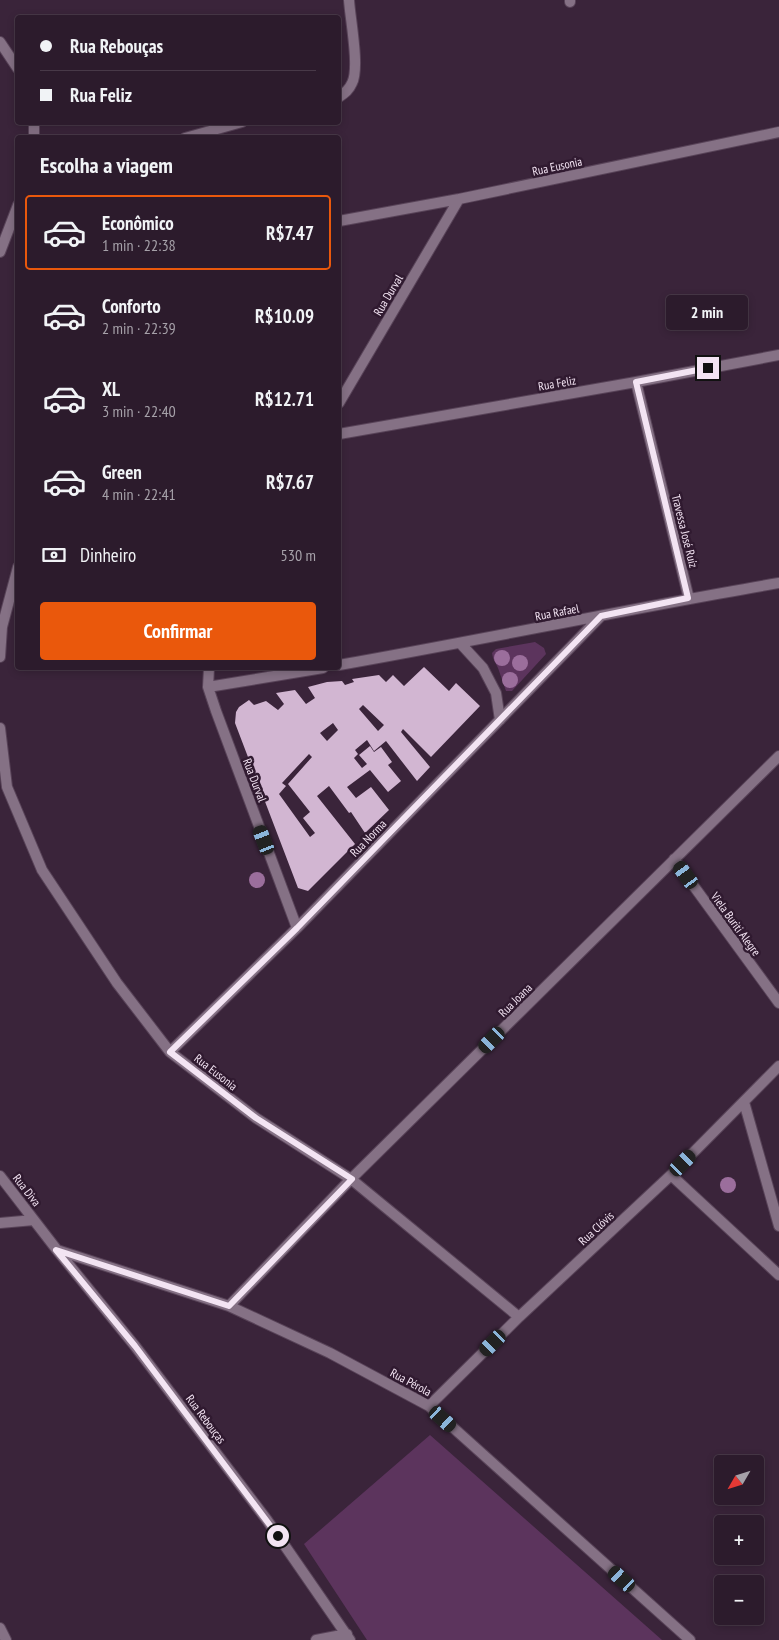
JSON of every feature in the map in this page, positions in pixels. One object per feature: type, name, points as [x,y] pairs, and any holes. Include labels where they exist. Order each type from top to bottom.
[{"type":"street","points":[[341,96],[347,92],[353,82],[356,69],[348,0]]},
{"type":"street","points":[[0,42],[15,64]]},
{"type":"street","points":[[196,135],[231,125]]},
{"type":"street","name":"Rua Eusonia","points":[[341,221],[460,199],[779,132]]},
{"type":"street","name":"Rua Durval","points":[[341,400],[460,199]]},
{"type":"street","points":[[0,252],[15,213]]},
{"type":"street","name":"Rua Feliz","points":[[341,434],[636,382],[779,354]]},
{"type":"street","name":"Travessa José Ruíz","points":[[636,382],[688,598]]},
{"type":"street","points":[[0,658],[2,627],[15,578]]},
{"type":"street","name":"Rua Rafael","points":[[341,665],[461,644],[688,598],[779,583]]},
{"type":"street","name":"Rua Norma","points":[[170,1052],[297,928],[601,616]]},
{"type":"street","points":[[461,644],[483,668],[496,693],[500,720]]},
{"type":"street","name":"Rua Durval","points":[[209,670],[208,687],[297,928]]},
{"type":"street","points":[[208,687],[311,670]]},
{"type":"street","name":"Rua Eusonia","points":[[0,728],[7,787],[42,870],[117,983],[170,1052],[256,1118],[352,1179],[519,1317]]},
{"type":"street","name":"Rua Joana","points":[[229,1306],[352,1179],[779,756]]},
{"type":"street","name":"Viela Buriti Alegre","points":[[674,859],[779,1003]]},
{"type":"street","name":"Rua Clóvis","points":[[429,1406],[519,1317],[671,1175],[779,1066]]},
{"type":"street","points":[[744,1102],[779,1226]]},
{"type":"street","points":[[671,1175],[779,1276]]},
{"type":"street","name":"Rua Diva","points":[[0,1176],[34,1220]]},
{"type":"street","points":[[0,1223],[34,1220]]},
{"type":"street","name":"Rua Rebouças","points":[[34,1220],[159,1378],[267,1520],[348,1637]]},
{"type":"street","name":"Rua Pérola","points":[[56,1250],[229,1306],[330,1353],[429,1406],[690,1640]]},
{"type":"street","points":[[0,1628],[6,1640]]},
{"type":"street","points":[[316,1640],[348,1637]]},
{"type":"shaded area","points":[[535,642],[544,648],[546,654],[512,691],[506,691],[492,653],[496,649]]},
{"type":"shaded area","points":[[430,1435],[662,1640],[367,1640],[304,1544]]},
{"type":"building","points":[[424,667],[449,691],[456,683],[480,706],[431,757],[403,729],[401,732],[430,767],[417,781],[386,741],[374,751],[367,740],[355,750],[358,754],[354,758],[362,768],[367,764],[359,755],[370,746],[374,752],[381,747],[392,762],[388,765],[401,781],[388,792],[370,770],[347,787],[356,798],[371,787],[389,810],[365,833],[351,812],[349,813],[329,786],[317,796],[355,844],[308,891],[298,888],[235,723],[236,712],[239,707],[249,700],[254,705],[266,701],[278,710],[284,704],[276,693],[295,690],[306,704],[315,698],[308,687],[327,682],[342,681],[345,685],[354,682],[352,679],[379,675],[386,682],[393,675],[404,686]],"holes":[[[363,705],[384,725],[378,731],[359,709]],[[333,723],[338,730],[327,741],[320,733]],[[309,754],[312,757],[288,784],[310,812],[303,818],[315,833],[310,837],[279,794],[286,786],[282,783]]]},
{"type":"route","points":[[278,1536],[135,1346],[56,1250],[229,1306],[352,1179],[256,1118],[170,1052],[297,928],[601,616],[688,598],[636,382],[708,368]]}]
